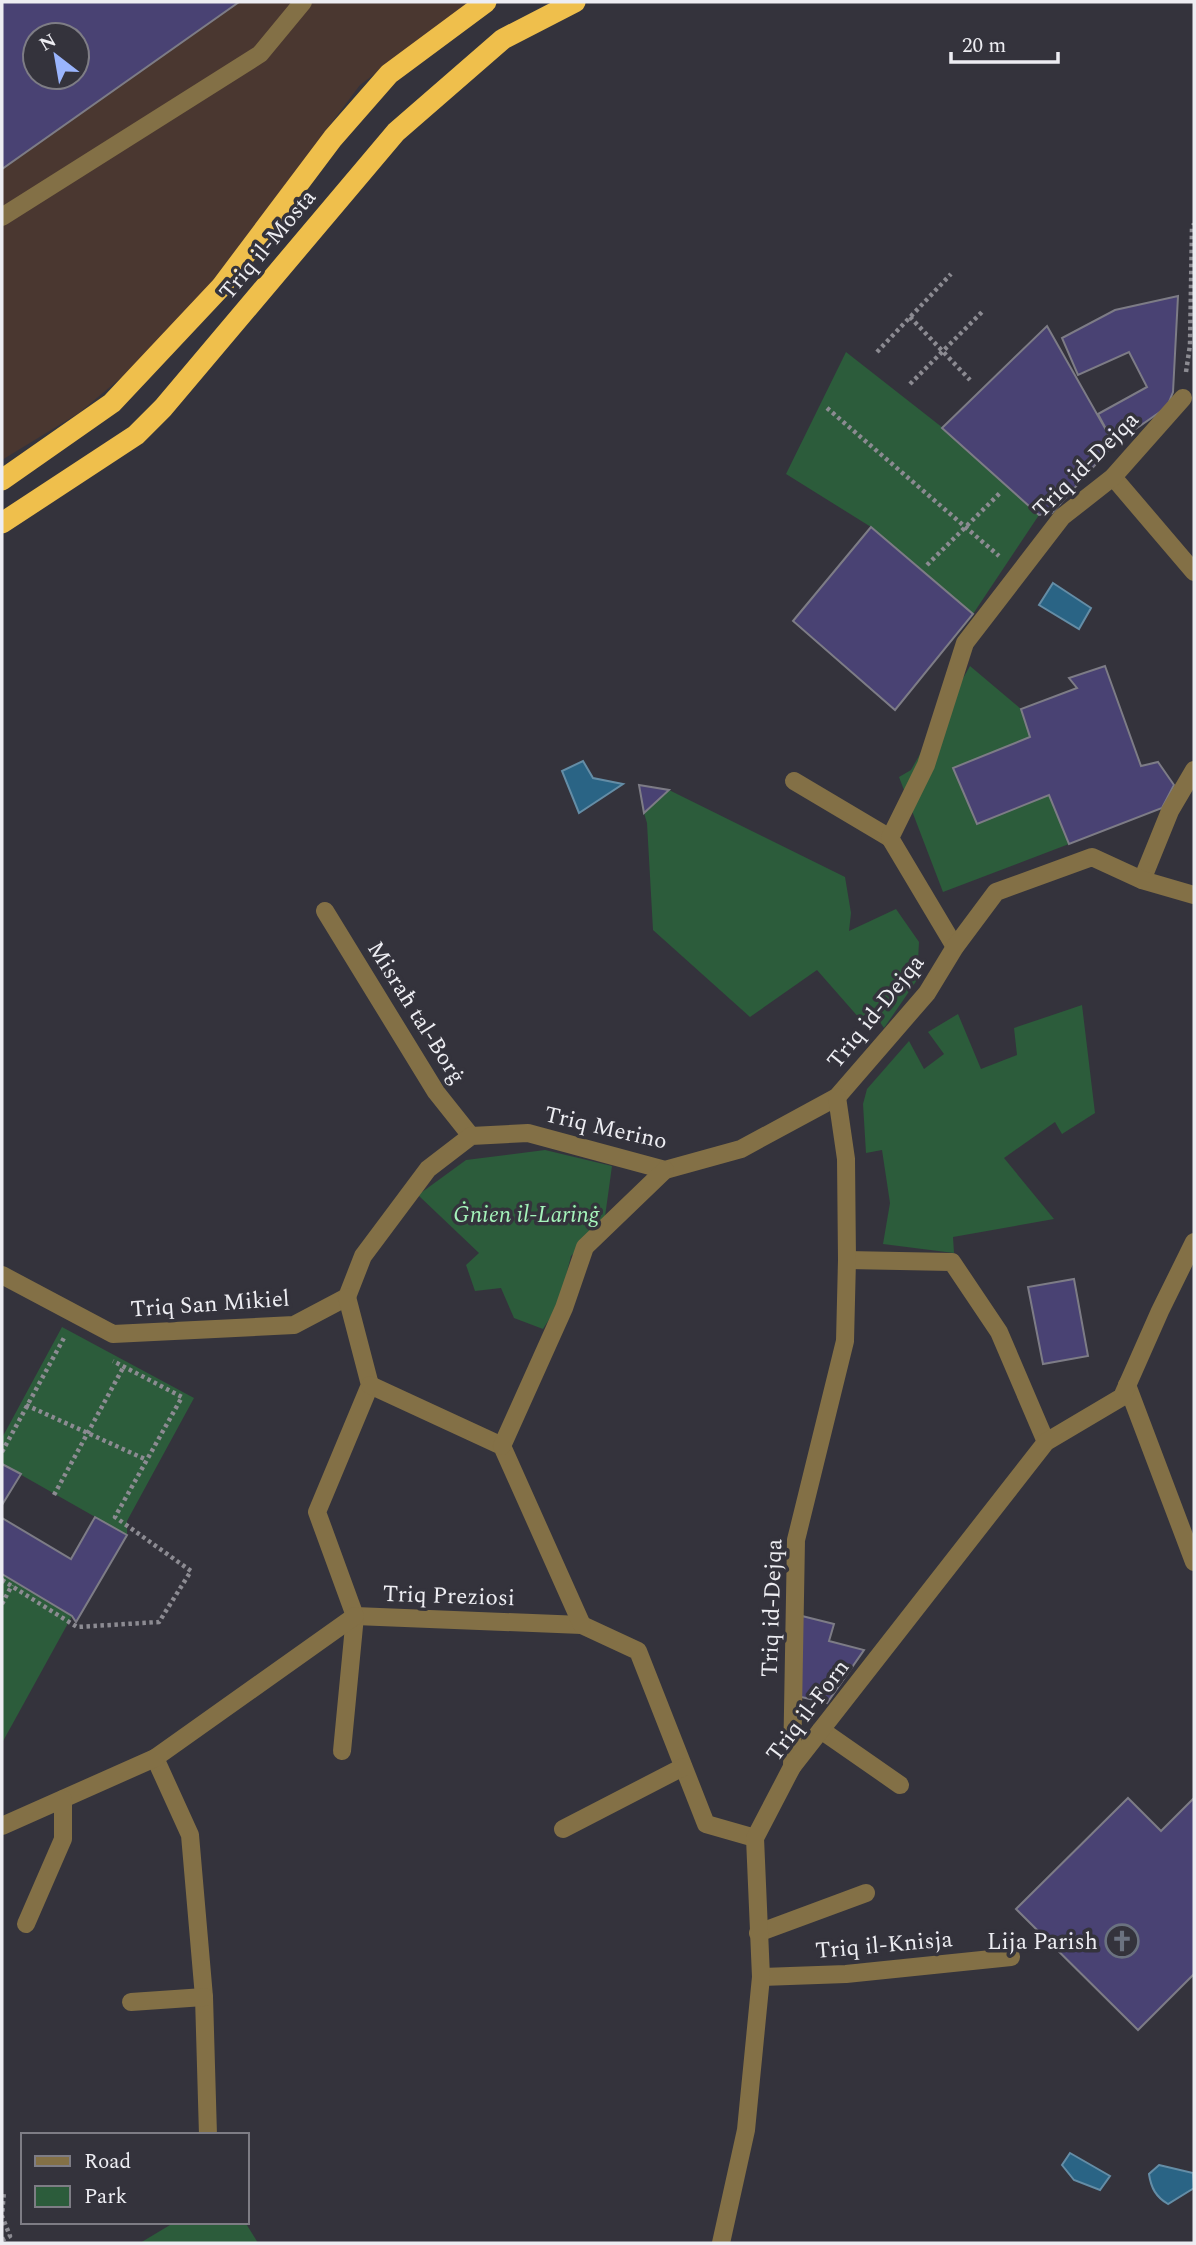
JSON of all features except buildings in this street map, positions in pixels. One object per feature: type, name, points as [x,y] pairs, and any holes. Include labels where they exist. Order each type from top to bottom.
[{"type":"highway","name":"Triq il-Mosta","points":[[2,480],[112,403],[221,287],[333,138],[389,74],[486,2]]},
{"type":"highway","name":"Triq il-Mosta","points":[[2,523],[136,435],[163,408],[396,132],[503,39],[575,2]]},
{"type":"street","points":[[2,217],[260,54],[303,2]]},
{"type":"street","name":"Triq id-Dejqa","points":[[792,1767],[796,1541],[845,1341],[846,1159],[837,1097],[927,993],[955,947],[890,838],[926,765],[965,643],[1062,517],[1113,477],[1183,398]]},
{"type":"street","points":[[1113,477],[1194,572]]},
{"type":"street","points":[[1142,880],[1170,811],[1194,770]]},
{"type":"street","points":[[794,781],[890,838]]},
{"type":"street","points":[[955,947],[996,892],[1092,858],[1142,880],[1194,895]]},
{"type":"street","name":"Misraħ tal-Borġ","points":[[326,911],[436,1092],[471,1136]]},
{"type":"street","name":"Triq Merino","points":[[471,1136],[528,1133],[665,1170],[741,1149],[837,1097]]},
{"type":"street","points":[[471,1136],[428,1169],[363,1256],[347,1297],[370,1385],[502,1446],[582,1625]]},
{"type":"street","points":[[502,1446],[564,1308],[585,1247],[665,1170]]},
{"type":"street","points":[[1194,1242],[1127,1385],[1194,1562]]},
{"type":"street","points":[[847,1260],[952,1262],[999,1332],[1046,1442]]},
{"type":"street","name":"Triq San Mikiel","points":[[2,1275],[113,1334],[294,1325],[347,1297]]},
{"type":"street","name":"Triq Preziosi","points":[[370,1385],[317,1512],[355,1616],[582,1625],[638,1651],[706,1824],[755,1838]]},
{"type":"street","name":"Triq il-Forn","points":[[721,2243],[746,2130],[761,1976],[755,1838],[792,1767],[1046,1442],[1122,1397],[1127,1385]]},
{"type":"street","points":[[342,1751],[355,1616]]},
{"type":"street","points":[[2,1826],[155,1758],[355,1616]]},
{"type":"street","points":[[821,1730],[900,1784]]},
{"type":"street","points":[[155,1758],[190,1835],[204,1997],[208,2133]]},
{"type":"street","points":[[563,1829],[683,1767]]},
{"type":"street","points":[[26,1924],[63,1839],[63,1799]]},
{"type":"street","points":[[758,1933],[866,1893]]},
{"type":"street","name":"Triq il-Knisja","points":[[761,1976],[846,1974],[1011,1957]]},
{"type":"street","points":[[131,2002],[204,1997]]},
{"type":"path","points":[[1183,398],[1190,345],[1194,224]]},
{"type":"path","points":[[877,352],[951,274]]},
{"type":"path","points":[[910,384],[985,310]]},
{"type":"path","points":[[910,317],[970,380]]},
{"type":"path","points":[[827,408],[1003,560]]},
{"type":"path","points":[[928,565],[1000,493]]},
{"type":"path","points":[[2,1452],[65,1336],[76,1342]]},
{"type":"path","points":[[2,1580],[77,1627],[159,1622],[191,1571],[115,1517],[183,1397],[112,1360]]},
{"type":"path","points":[[54,1495],[124,1366]]},
{"type":"path","points":[[26,1405],[147,1460]]},
{"type":"path","points":[[2,1604],[12,1585]]},
{"type":"path","points":[[2,2240],[10,2236],[2,2216],[4,2191]]},
{"type":"shaded area","points":[[2,2],[470,2],[360,85],[172,335],[79,413],[2,460]]},
{"type":"green space","points":[[846,352],[943,428],[1039,515],[973,614],[871,527],[786,474]]},
{"type":"green space","points":[[970,666],[1021,709],[1030,737],[977,824],[1049,795],[1069,844],[943,892],[899,777],[911,770]]},
{"type":"green space","points":[[669,790],[845,877],[851,913],[849,931],[896,909],[919,942],[917,980],[884,1028],[871,1009],[860,1019],[817,970],[750,1017],[653,930],[647,823],[644,813]]},
{"type":"green space","points":[[1082,1005],[1095,1113],[1062,1134],[1055,1122],[1004,1158],[1054,1219],[953,1237],[954,1253],[883,1244],[890,1203],[882,1150],[866,1153],[863,1104],[867,1089],[909,1041],[924,1069],[944,1054],[928,1032],[958,1014],[981,1069],[1017,1055],[1014,1028]]},
{"type":"green space","name":"Ġnien il-Larinġ","points":[[545,1150],[612,1166],[604,1224],[571,1256],[559,1304],[543,1329],[514,1318],[501,1288],[475,1291],[466,1265],[479,1253],[418,1195],[466,1160]]},
{"type":"green space","points":[[62,1327],[194,1398],[127,1521],[127,1535],[2,1464],[2,1438]]},
{"type":"green space","points":[[2,1574],[72,1616],[2,1743]]},
{"type":"green space","points":[[172,2224],[246,2224],[258,2243],[140,2243]]},
{"type":"water","points":[[1053,583],[1091,608],[1079,629],[1039,605]]},
{"type":"water","points":[[583,761],[593,778],[623,784],[579,813],[562,771]]},
{"type":"water","points":[[1070,2153],[1110,2176],[1100,2190],[1074,2180],[1062,2165]]},
{"type":"water","points":[[1159,2165],[1193,2173],[1194,2188],[1168,2204],[1160,2198],[1151,2184],[1149,2174]]},
{"type":"place","name":"Lija Parish","points":[[1122,1941]]}]
